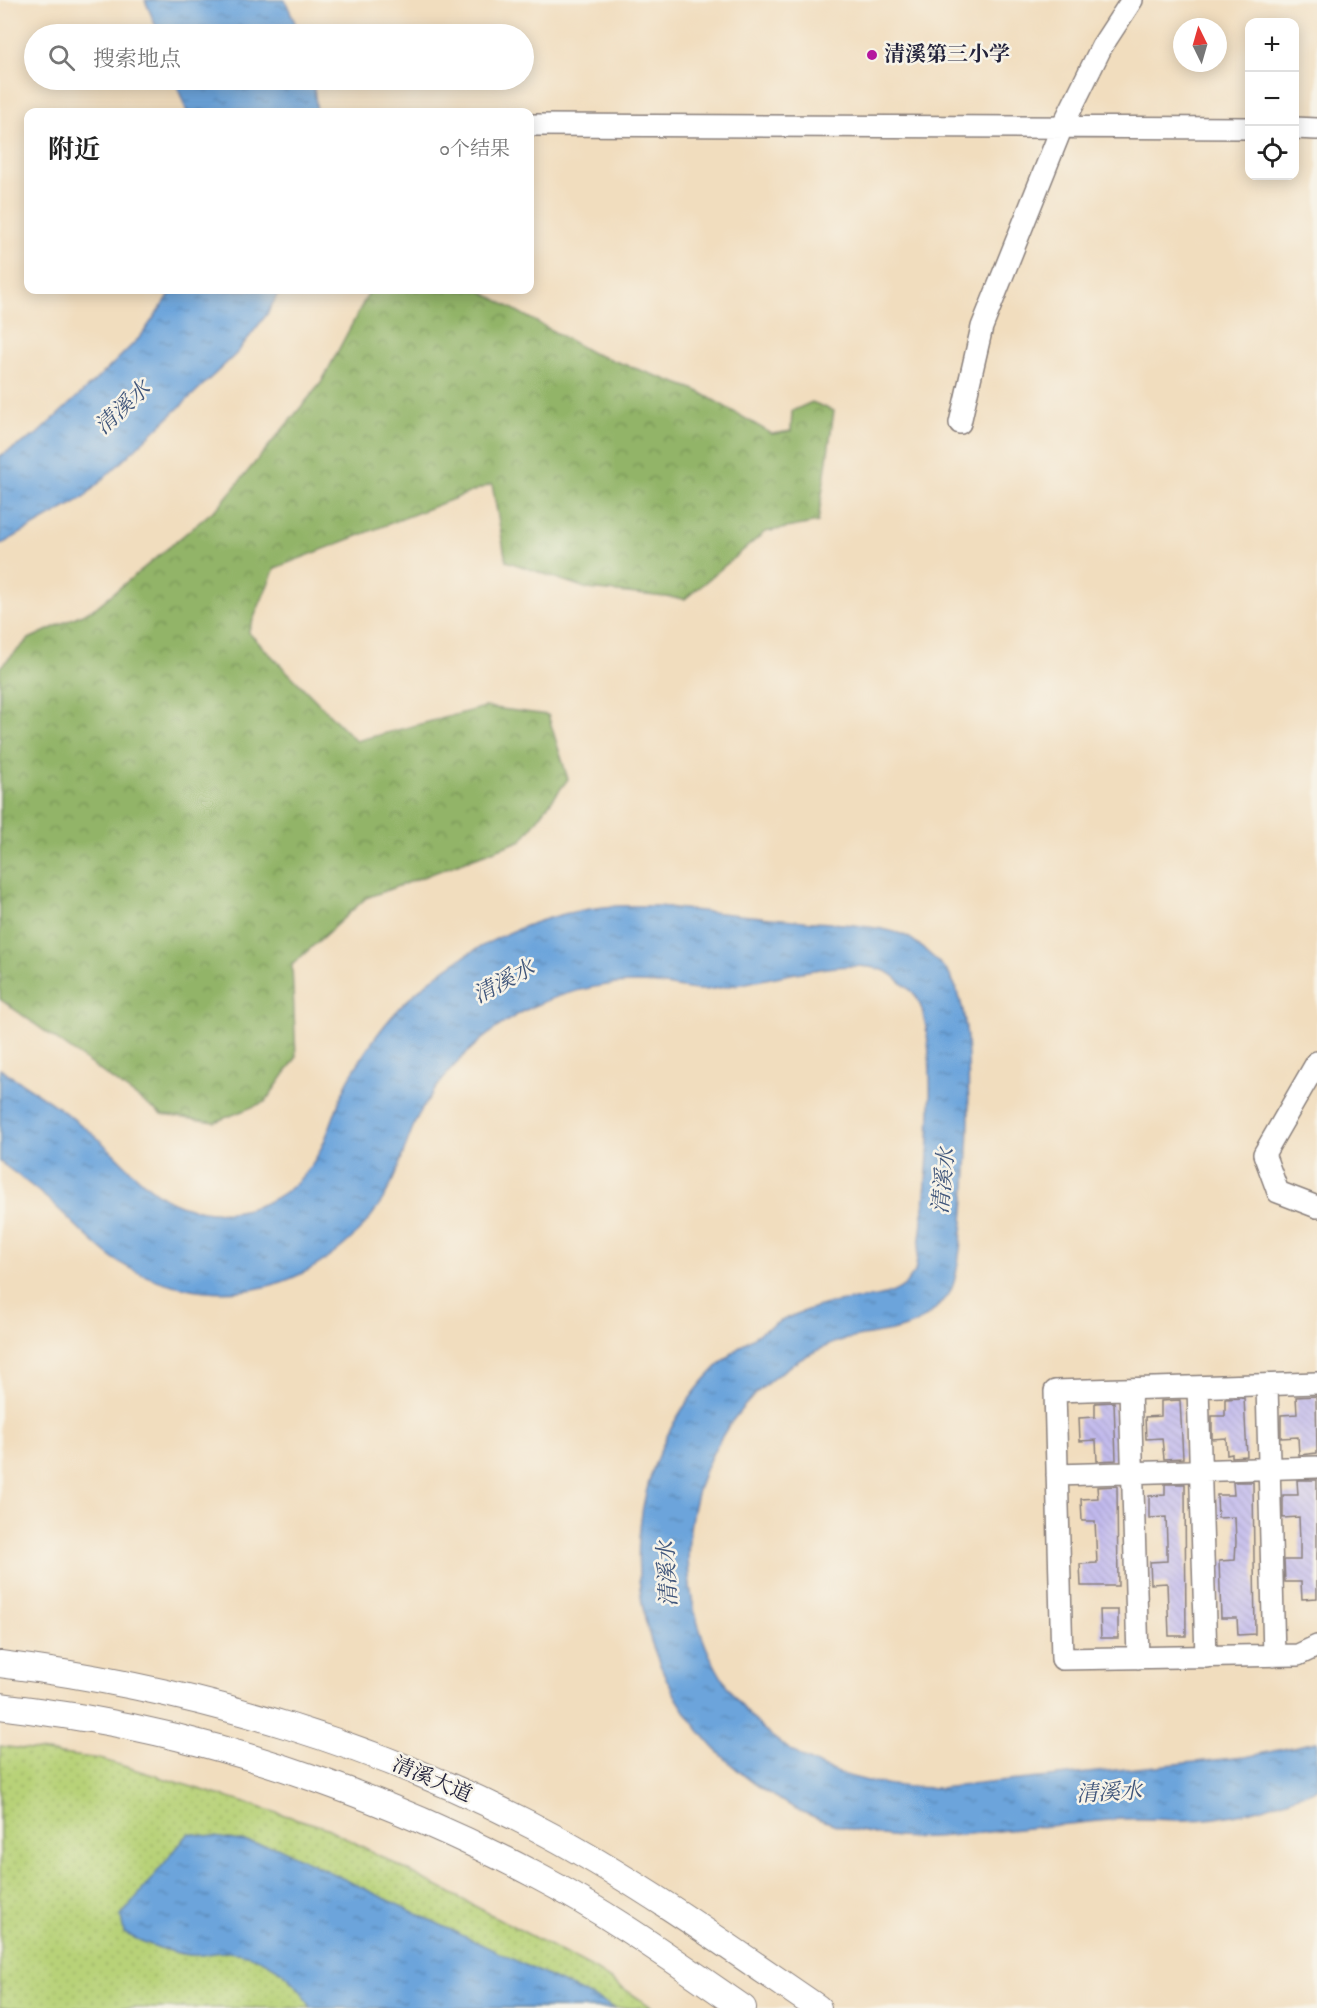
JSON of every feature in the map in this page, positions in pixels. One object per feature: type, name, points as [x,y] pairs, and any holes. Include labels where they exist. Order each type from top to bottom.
[{"type":"main road","name":"清溪大道","points":[[0,1664],[99,1678],[216,1705],[334,1740],[442,1782],[559,1840],[657,1898],[818,2008]]},
{"type":"main road","name":"清溪大道","points":[[0,1706],[91,1719],[205,1746],[320,1780],[425,1821],[538,1876],[615,1922],[743,2008]]},
{"type":"street","points":[[960,423],[982,327],[1062,127],[1101,46],[1132,0]]},
{"type":"street","points":[[534,125],[1245,128]]},
{"type":"street","points":[[1299,128],[1317,129]]},
{"type":"street","points":[[1317,1062],[1264,1154],[1278,1192],[1317,1207]]},
{"type":"street","points":[[1317,1383],[1055,1391],[1062,1659],[1298,1655],[1317,1646]]},
{"type":"street","points":[[1267,1385],[1274,1656]]},
{"type":"street","points":[[1198,1387],[1206,1657]]},
{"type":"street","points":[[1130,1389],[1138,1658]]},
{"type":"street","points":[[1057,1475],[1317,1467]]},
{"type":"green space","points":[[368,294],[486,294],[592,353],[696,390],[772,434],[791,431],[792,411],[812,402],[834,411],[818,522],[765,532],[685,599],[588,589],[506,561],[492,484],[275,568],[248,632],[356,741],[485,707],[548,715],[568,779],[522,840],[366,898],[292,965],[296,1058],[265,1102],[215,1122],[162,1115],[0,999],[0,667],[29,639],[95,608],[219,506],[321,383]]},
{"type":"green space","points":[[0,1746],[100,1759],[327,1828],[594,1969],[653,2008],[0,2008]]},
{"type":"water","points":[[145,0],[285,0],[296,24],[155,24]]},
{"type":"water","points":[[179,90],[314,90],[316,108],[186,108]]},
{"type":"water","name":"清溪水","points":[[170,294],[278,294],[267,314],[236,354],[83,498],[0,545],[0,456],[36,435],[141,336]]},
{"type":"water","name":"清溪水","points":[[659,906],[862,926],[906,936],[916,942],[949,974],[962,1006],[967,1042],[969,1113],[966,1176],[959,1257],[950,1292],[937,1307],[916,1323],[904,1328],[839,1341],[806,1356],[765,1385],[733,1421],[709,1461],[694,1506],[688,1552],[692,1599],[706,1645],[729,1689],[749,1714],[771,1735],[795,1752],[820,1766],[877,1783],[939,1788],[1245,1757],[1317,1742],[1317,1789],[1250,1811],[1198,1820],[1118,1819],[920,1837],[898,1837],[856,1830],[816,1817],[779,1799],[745,1776],[715,1748],[689,1716],[667,1680],[651,1641],[644,1615],[638,1563],[639,1536],[648,1484],[657,1458],[681,1411],[714,1370],[754,1336],[801,1312],[836,1302],[876,1297],[894,1292],[904,1286],[915,1272],[927,1172],[929,1050],[924,1019],[916,996],[895,977],[882,970],[845,966],[823,968],[705,990],[625,983],[594,987],[563,995],[516,1015],[468,1051],[441,1081],[419,1114],[387,1192],[365,1225],[336,1252],[319,1264],[302,1274],[264,1287],[224,1292],[204,1291],[184,1288],[146,1276],[111,1257],[44,1196],[0,1162],[0,1069],[82,1125],[134,1174],[168,1199],[200,1210],[220,1212],[239,1211],[258,1206],[291,1187],[305,1173],[322,1147],[348,1081],[369,1046],[404,1003],[434,977],[502,936],[552,917],[604,907]]},
{"type":"water","points":[[189,1833],[277,1847],[615,2008],[311,2008],[305,1996],[287,1976],[253,1957],[227,1952],[204,1955],[181,1954],[156,1947],[124,1933],[121,1916]]},
{"type":"building","points":[[1316,1396],[1317,1453],[1299,1455],[1298,1437],[1281,1438],[1281,1415],[1297,1414],[1296,1397]]},
{"type":"building","points":[[1244,1398],[1247,1456],[1232,1457],[1232,1454],[1227,1455],[1226,1438],[1212,1439],[1212,1416],[1225,1416],[1225,1399]]},
{"type":"building","points":[[1180,1400],[1183,1458],[1164,1459],[1162,1438],[1146,1439],[1145,1417],[1161,1416],[1161,1401]]},
{"type":"building","points":[[1114,1402],[1116,1460],[1097,1461],[1096,1440],[1080,1441],[1079,1418],[1095,1417],[1095,1403]]},
{"type":"building","points":[[1297,1480],[1317,1480],[1317,1598],[1302,1599],[1301,1582],[1285,1582],[1284,1560],[1300,1560],[1299,1517],[1283,1518],[1283,1495],[1298,1495]]},
{"type":"building","points":[[1233,1482],[1253,1482],[1255,1634],[1238,1635],[1237,1618],[1221,1618],[1219,1561],[1235,1560],[1236,1542],[1235,1517],[1218,1518],[1217,1495],[1234,1495]]},
{"type":"building","points":[[1165,1484],[1185,1484],[1186,1636],[1169,1636],[1167,1583],[1151,1584],[1150,1562],[1167,1561],[1167,1543],[1166,1517],[1149,1518],[1149,1496],[1165,1495]]},
{"type":"building","points":[[1117,1486],[1118,1586],[1081,1586],[1080,1564],[1097,1563],[1095,1521],[1082,1521],[1081,1499],[1098,1498],[1097,1487]]},
{"type":"building","points":[[1100,1610],[1118,1610],[1118,1638],[1101,1638]]},
{"type":"place","name":"清溪第三小学","points":[[872,55]]}]
